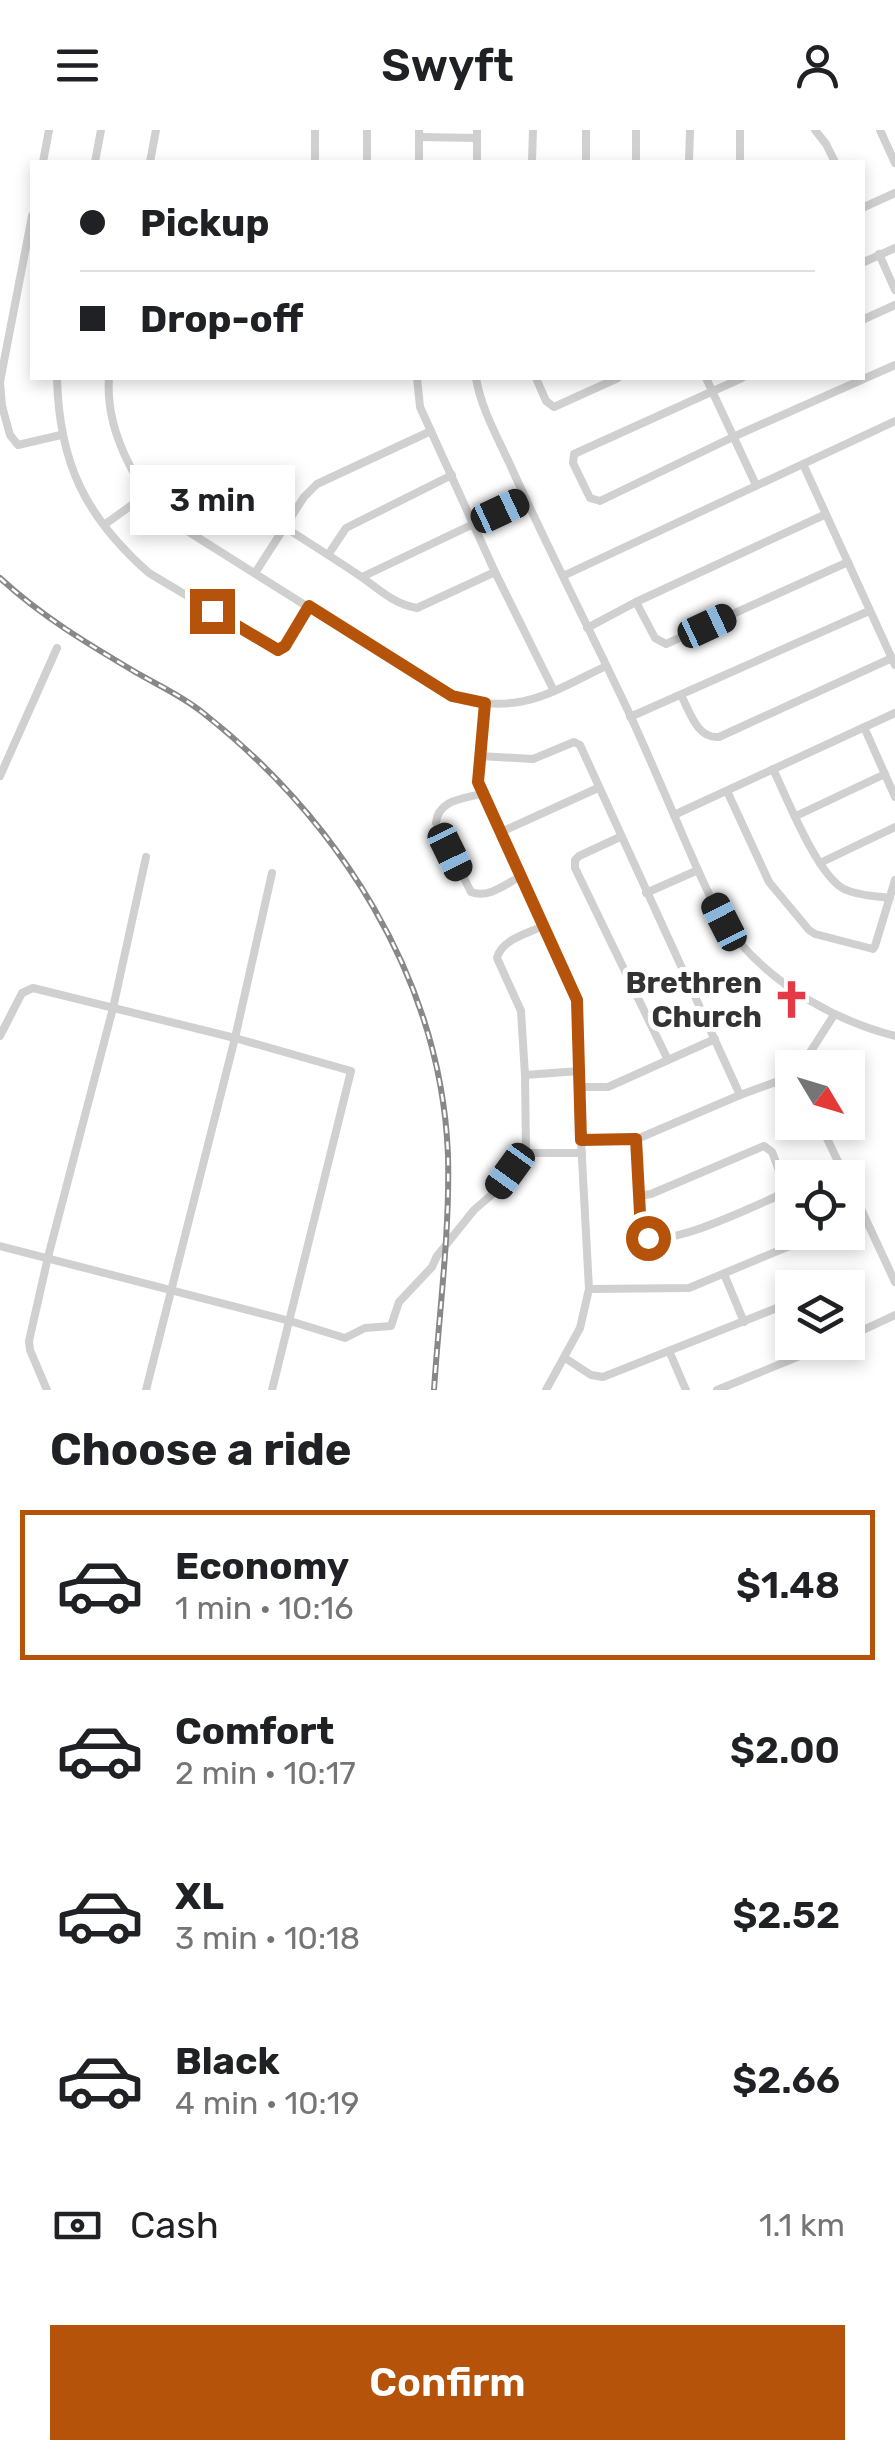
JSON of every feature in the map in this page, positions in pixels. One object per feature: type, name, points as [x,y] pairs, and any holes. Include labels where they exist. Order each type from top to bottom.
[{"type":"street","points":[[43,160],[50,130]]},
{"type":"street","points":[[95,160],[101,130]]},
{"type":"street","points":[[150,160],[156,130]]},
{"type":"street","points":[[315,130],[315,160]]},
{"type":"street","points":[[367,130],[367,160]]},
{"type":"street","points":[[532,130],[532,160]]},
{"type":"street","points":[[586,130],[586,160]]},
{"type":"street","points":[[636,130],[636,160]]},
{"type":"street","points":[[689,160],[690,130]]},
{"type":"street","points":[[740,130],[740,160]]},
{"type":"street","points":[[815,130],[834,160]]},
{"type":"street","points":[[884,131],[895,162]]},
{"type":"street","points":[[419,160],[419,133],[477,134],[477,160]]},
{"type":"street","points":[[865,207],[895,193]]},
{"type":"street","points":[[30,227],[0,382],[2,406],[16,443],[22,445],[61,435]]},
{"type":"street","points":[[865,261],[895,248]]},
{"type":"street","points":[[880,254],[895,290]]},
{"type":"street","points":[[18,291],[30,294]]},
{"type":"street","points":[[865,319],[895,305]]},
{"type":"street","points":[[865,378],[895,365]]},
{"type":"street","points":[[56,380],[61,435],[77,486],[104,525],[148,573],[274,648],[285,646],[309,606]]},
{"type":"street","points":[[109,380],[111,408],[130,467],[147,494],[173,522],[452,696],[485,703],[521,703],[606,666]]},
{"type":"street","points":[[417,380],[420,407],[554,691]]},
{"type":"street","points":[[476,380],[526,499],[724,922],[741,944],[781,980],[834,1015],[895,1036]]},
{"type":"street","points":[[537,380],[551,407],[594,382]]},
{"type":"street","points":[[707,380],[756,485]]},
{"type":"street","points":[[738,380],[574,454],[573,463],[587,494],[600,502],[861,380]]},
{"type":"street","points":[[563,576],[895,421]]},
{"type":"street","points":[[255,572],[304,496],[317,484],[431,430]]},
{"type":"street","points":[[681,695],[704,735],[719,738],[894,662],[803,464]]},
{"type":"street","points":[[328,556],[346,528],[452,474]]},
{"type":"street","points":[[104,525],[147,494]]},
{"type":"street","points":[[362,577],[526,499]]},
{"type":"street","points":[[587,628],[824,515]]},
{"type":"street","points":[[284,526],[387,597],[416,608],[496,572]]},
{"type":"street","points":[[636,602],[655,638],[666,644],[848,562]]},
{"type":"street","points":[[630,717],[870,611]]},
{"type":"street","points":[[0,776],[57,648]]},
{"type":"street","points":[[485,703],[479,756],[481,794],[577,1000],[588,1289],[580,1328],[546,1390]]},
{"type":"street","points":[[674,815],[895,714]]},
{"type":"street","points":[[864,728],[895,797]]},
{"type":"street","points":[[479,756],[533,759],[576,742],[580,746],[740,1096]]},
{"type":"street","points":[[774,769],[832,880],[844,889],[890,898]]},
{"type":"street","points":[[796,816],[885,774]]},
{"type":"street","points":[[502,832],[598,788]]},
{"type":"street","points":[[726,791],[768,882],[812,932],[872,949],[895,880]]},
{"type":"street","points":[[481,794],[444,805],[436,817],[464,882],[471,892],[481,896],[521,876]]},
{"type":"street","points":[[820,863],[895,827]]},
{"type":"street","points":[[620,837],[579,856],[574,868],[668,1060]]},
{"type":"street","points":[[47,1390],[29,1341],[114,1008],[146,857]]},
{"type":"street","points":[[646,893],[698,870]]},
{"type":"street","points":[[146,1390],[272,874]]},
{"type":"street","points":[[0,1246],[345,1338],[365,1328],[390,1328],[400,1302],[526,1153],[521,1011],[496,958],[504,945],[544,926]]},
{"type":"street","points":[[0,1036],[22,992],[33,988],[352,1071],[272,1390]]},
{"type":"street","points":[[812,1050],[834,1015]]},
{"type":"street","points":[[579,1087],[608,1087],[715,1040]]},
{"type":"street","points":[[525,1075],[579,1071]]},
{"type":"street","points":[[581,1140],[636,1139],[775,1083]]},
{"type":"street","points":[[636,1139],[641,1232],[645,1238],[681,1235],[775,1197]]},
{"type":"street","points":[[638,1196],[764,1146],[775,1160]]},
{"type":"street","points":[[526,1153],[582,1152]]},
{"type":"street","points":[[865,1219],[895,1282]]},
{"type":"street","points":[[588,1289],[680,1290],[776,1250]]},
{"type":"street","points":[[724,1274],[744,1322]]},
{"type":"street","points":[[565,1358],[598,1378],[775,1309]]},
{"type":"street","points":[[865,1329],[895,1315]]},
{"type":"street","points":[[670,1353],[686,1390]]},
{"type":"street","points":[[717,1390],[790,1360]]},
{"type":"railway","points":[[0,578],[66,629],[194,706],[251,754],[297,801],[338,853],[373,907],[403,965],[426,1026],[441,1090],[448,1185],[434,1390]]},
{"type":"place","name":"Brethren Church","points":[[792,1000]]},
{"type":"route","points":[[212,611],[278,650],[285,646],[309,606],[452,696],[485,703],[477,771],[481,794],[577,1000],[581,1140],[636,1139],[641,1232],[648,1238]]}]
